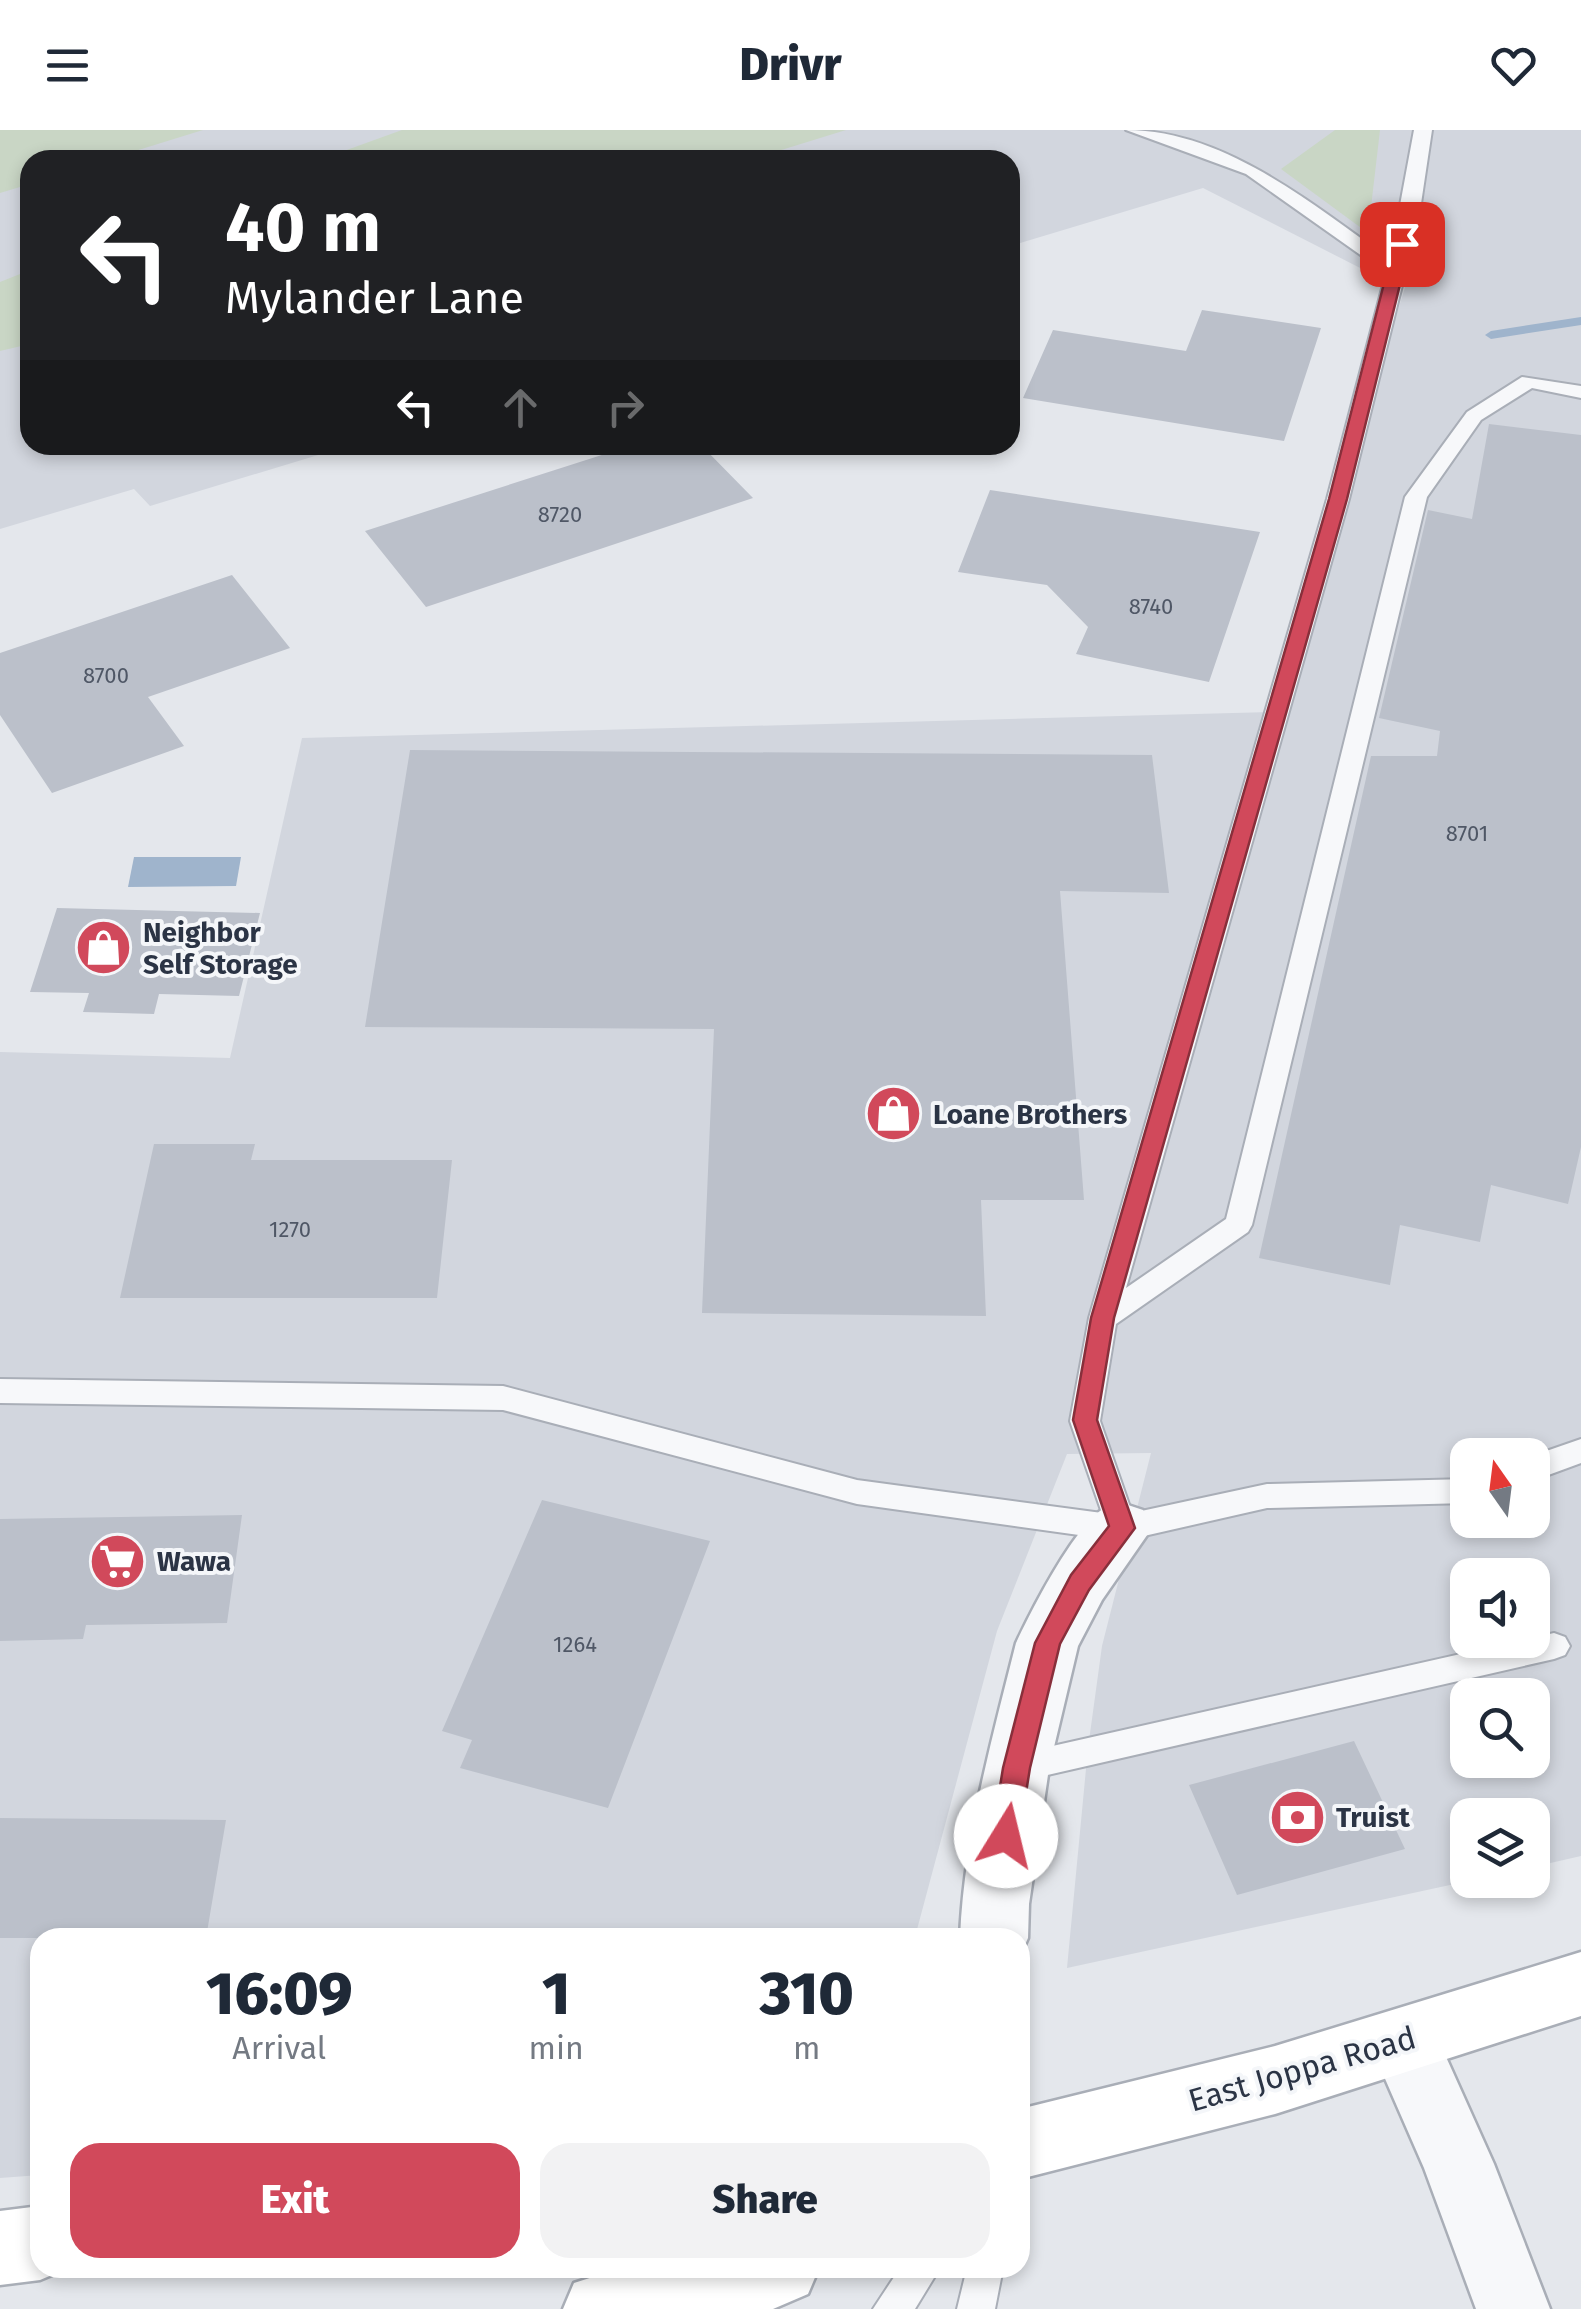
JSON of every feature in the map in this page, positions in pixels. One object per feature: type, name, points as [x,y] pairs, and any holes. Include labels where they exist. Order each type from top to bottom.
[{"type":"main road","name":"East Joppa Road","points":[[1030,2142],[1276,2080],[1581,1984]]},
{"type":"main road","points":[[0,2248],[30,2244]]},
{"type":"main road","points":[[600,2309],[750,2278]]},
{"type":"street","points":[[994,1928],[1017,1768],[1048,1643],[1080,1582],[1122,1528]]},
{"type":"street","points":[[1404,2042],[1458,2164],[1513,2309]]},
{"type":"lane","points":[[1135,130],[1252,170],[1395,271]]},
{"type":"lane","points":[[1122,1528],[1085,1420],[1102,1318],[1333,518],[1410,217],[1423,130]]},
{"type":"lane","points":[[1102,1318],[1238,1224],[1416,497],[1474,416],[1528,381],[1581,392]]},
{"type":"lane","points":[[0,1392],[503,1398],[857,1492],[1122,1528],[1267,1496],[1450,1491]]},
{"type":"lane","points":[[1550,1463],[1581,1451]]},
{"type":"lane","points":[[1017,1768],[1554,1646]]},
{"type":"lane","points":[[892,2309],[915,2278]]},
{"type":"lane","points":[[976,2309],[983,2278]]},
{"type":"shaded area","points":[[0,130],[1581,130],[1581,1856],[1550,1863],[1550,1798],[1450,1798],[1450,1885],[1067,1968],[1102,1646],[1151,1453],[1067,1454],[997,1631],[917,1928],[30,1928],[30,2176],[0,2178],[0,1052],[230,1058],[302,738],[1271,712],[1408,278],[1374,275],[1203,188],[1020,243],[1020,150],[20,150],[20,455],[318,455],[150,506],[134,489],[0,529]]},
{"type":"green space","points":[[0,130],[203,130],[138,150],[20,150],[20,187],[0,193]]},
{"type":"green space","points":[[402,130],[846,130],[781,150],[347,150]]},
{"type":"green space","points":[[1335,130],[1380,130],[1368,233],[1281,169]]},
{"type":"green space","points":[[20,274],[20,346],[0,351],[0,282]]},
{"type":"water","points":[[134,857],[241,857],[236,886],[128,887]]},
{"type":"building","points":[[1202,310],[1321,328],[1284,441],[1023,398],[1053,330],[1186,351]]},
{"type":"building","points":[[1489,424],[1581,435],[1581,1147],[1568,1204],[1491,1185],[1480,1242],[1400,1225],[1390,1285],[1259,1258],[1371,756],[1437,756],[1440,731],[1379,718],[1428,510],[1472,519]]},
{"type":"building","points":[[602,455],[711,455],[753,498],[426,607],[365,531]]},
{"type":"building","points":[[990,490],[1260,532],[1209,682],[1076,654],[1088,627],[1047,585],[958,572]]},
{"type":"building","points":[[232,575],[290,648],[148,697],[184,746],[52,793],[0,715],[0,653]]},
{"type":"building","name":"Loane Brothers","points":[[410,750],[1152,755],[1169,893],[1060,891],[1084,1200],[981,1200],[986,1316],[702,1313],[714,1029],[365,1027]]},
{"type":"building","points":[[57,908],[260,913],[239,996],[159,994],[154,1014],[83,1012],[89,993],[30,992]]},
{"type":"building","points":[[154,1144],[255,1144],[251,1160],[452,1160],[437,1298],[120,1298]]},
{"type":"building","points":[[542,1500],[710,1541],[608,1808],[460,1768],[472,1740],[442,1731]]},
{"type":"building","name":"Wawa","points":[[242,1515],[227,1623],[86,1625],[83,1639],[0,1641],[0,1519]]},
{"type":"building","name":"Truist","points":[[1354,1741],[1405,1849],[1237,1895],[1189,1785]]},
{"type":"building","points":[[0,1818],[226,1820],[208,1928],[30,1928],[30,1938],[0,1938]]},
{"type":"waterway","points":[[1491,335],[1581,321]]},
{"type":"place","name":"Neighbor Self Storage","points":[[104,948]]},
{"type":"place","name":"Loane Brothers","points":[[894,1114]]},
{"type":"place","name":"Wawa","points":[[118,1561]]},
{"type":"place","name":"Truist","points":[[1297,1817]]},
{"type":"route","points":[[1006,1836],[1017,1768],[1048,1643],[1080,1582],[1122,1528],[1085,1420],[1102,1318],[1338,499],[1402,244]]}]
